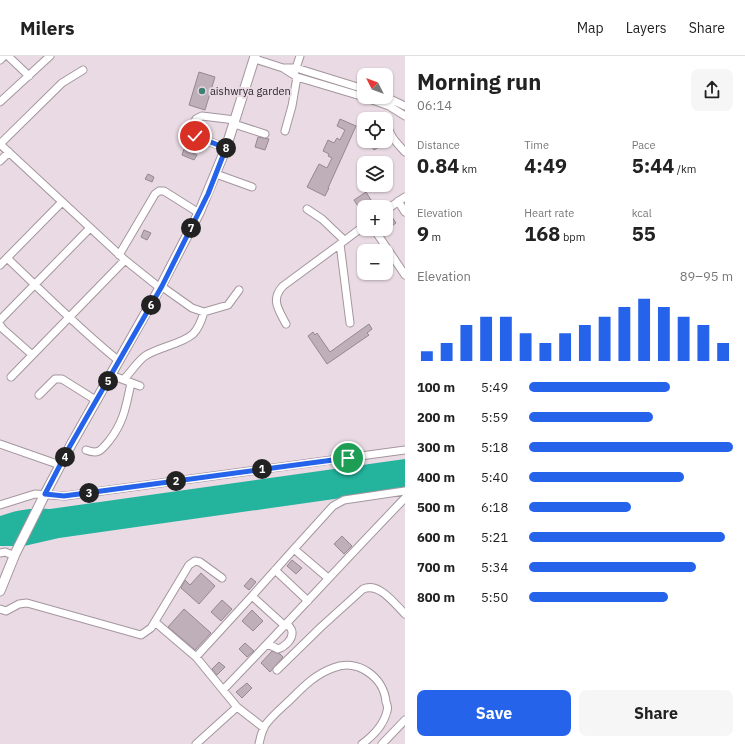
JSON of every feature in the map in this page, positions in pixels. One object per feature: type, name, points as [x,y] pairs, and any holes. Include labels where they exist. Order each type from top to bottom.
[{"type":"main road","points":[[0,591],[15,555],[60,465],[161,287],[199,213],[226,148],[255,57]]},
{"type":"street","points":[[0,60],[4,56]]},
{"type":"street","points":[[8,56],[29,76]]},
{"type":"street","points":[[0,102],[50,56]]},
{"type":"street","points":[[285,131],[292,106],[295,73],[300,56]]},
{"type":"street","points":[[255,57],[357,95]]},
{"type":"street","points":[[83,70],[62,83],[0,144],[119,255],[161,287],[192,308],[204,312],[228,305],[239,290]]},
{"type":"street","points":[[295,73],[357,86]]},
{"type":"street","points":[[393,100],[405,106]]},
{"type":"street","points":[[383,104],[405,116]]},
{"type":"street","points":[[226,148],[192,134],[191,129],[196,119],[202,116],[234,122],[265,134]]},
{"type":"street","points":[[393,139],[405,152]]},
{"type":"street","points":[[0,161],[9,152]]},
{"type":"street","points":[[216,174],[252,187]]},
{"type":"street","points":[[119,255],[155,194],[159,191],[164,191],[199,213]]},
{"type":"street","points":[[393,205],[405,196]]},
{"type":"street","points":[[0,265],[62,202]]},
{"type":"street","points":[[398,202],[405,212]]},
{"type":"street","points":[[307,209],[322,219],[342,242],[350,324]]},
{"type":"street","points":[[0,320],[90,228]]},
{"type":"street","points":[[286,324],[276,303],[278,292],[283,286],[357,231]]},
{"type":"street","points":[[379,236],[405,275]]},
{"type":"street","points":[[7,258],[68,318],[119,361]]},
{"type":"street","points":[[10,377],[125,260]]},
{"type":"street","points":[[86,450],[94,453],[100,450],[116,432],[123,418],[128,381],[146,356],[194,334],[204,312]]},
{"type":"street","points":[[0,325],[29,352]]},
{"type":"street","points":[[111,375],[140,386]]},
{"type":"street","points":[[39,395],[55,378],[59,378],[97,401]]},
{"type":"street","points":[[0,444],[60,465]]},
{"type":"street","points":[[0,505],[35,494],[64,496],[405,450]]},
{"type":"street","points":[[196,657],[338,502],[405,492]]},
{"type":"street","points":[[223,690],[405,498]]},
{"type":"street","points":[[294,549],[328,578]]},
{"type":"street","points":[[0,552],[15,555]]},
{"type":"street","points":[[0,609],[6,611],[19,604],[27,603],[141,635],[147,632],[155,622],[186,569],[192,562],[200,562],[222,578]]},
{"type":"street","points":[[275,570],[308,601]]},
{"type":"street","points":[[277,670],[363,589],[373,587],[379,590],[405,614]]},
{"type":"street","points":[[252,596],[292,632],[292,636],[284,646],[278,649],[268,644]]},
{"type":"street","points":[[155,622],[196,657],[237,707],[264,728]]},
{"type":"street","points":[[259,744],[264,728],[269,720],[308,682],[334,667],[349,665],[359,667],[374,676],[386,694],[387,710],[375,732],[362,744]]},
{"type":"street","points":[[196,744],[237,707]]},
{"type":"street","points":[[382,744],[405,720]]},
{"type":"street","points":[[202,738],[209,744]]},
{"type":"shaded area","points":[[405,459],[405,489],[59,538],[24,546],[0,546],[0,516],[12,512],[37,508],[50,509]]},
{"type":"building","name":"aishwrya garden","points":[[199,72],[215,77],[205,110],[189,105]]},
{"type":"building","points":[[340,119],[356,126],[325,196],[307,187],[319,164],[327,168],[332,158],[328,156],[329,154],[323,151],[328,140],[334,143],[337,138],[340,140],[345,130],[337,126]]},
{"type":"building","points":[[258,137],[269,139],[265,150],[255,147]]},
{"type":"building","points":[[184,149],[197,155],[194,160],[182,155]]},
{"type":"building","points":[[148,174],[154,177],[152,182],[145,179]]},
{"type":"building","points":[[366,192],[371,200],[357,200],[357,205],[354,200]]},
{"type":"building","points":[[144,230],[151,233],[147,240],[141,237]]},
{"type":"building","points":[[369,324],[372,329],[367,333],[369,335],[327,364],[308,336],[313,332],[315,335],[317,333],[330,352]]},
{"type":"building","points":[[342,536],[352,546],[344,554],[334,544]]},
{"type":"building","points":[[292,560],[302,568],[296,574],[287,566]]},
{"type":"building","points":[[201,573],[215,586],[199,604],[181,588],[185,580],[190,585]]},
{"type":"building","points":[[251,578],[256,582],[249,590],[244,586]]},
{"type":"building","points":[[222,600],[232,609],[221,621],[211,612]]},
{"type":"building","points":[[184,609],[211,633],[195,650],[168,627]]},
{"type":"building","points":[[252,610],[263,621],[253,631],[242,621]]},
{"type":"building","points":[[245,643],[254,651],[247,657],[239,649]]},
{"type":"building","points":[[272,651],[283,657],[270,672],[261,663]]},
{"type":"building","points":[[219,662],[225,667],[217,675],[212,669]]},
{"type":"building","points":[[247,683],[252,688],[242,698],[236,692]]},
{"type":"place","name":"aishwrya garden","points":[[202,91]]},
{"type":"route","points":[[195,136],[226,148],[208,194],[162,286],[70,446],[45,494],[64,496],[348,458]]}]
